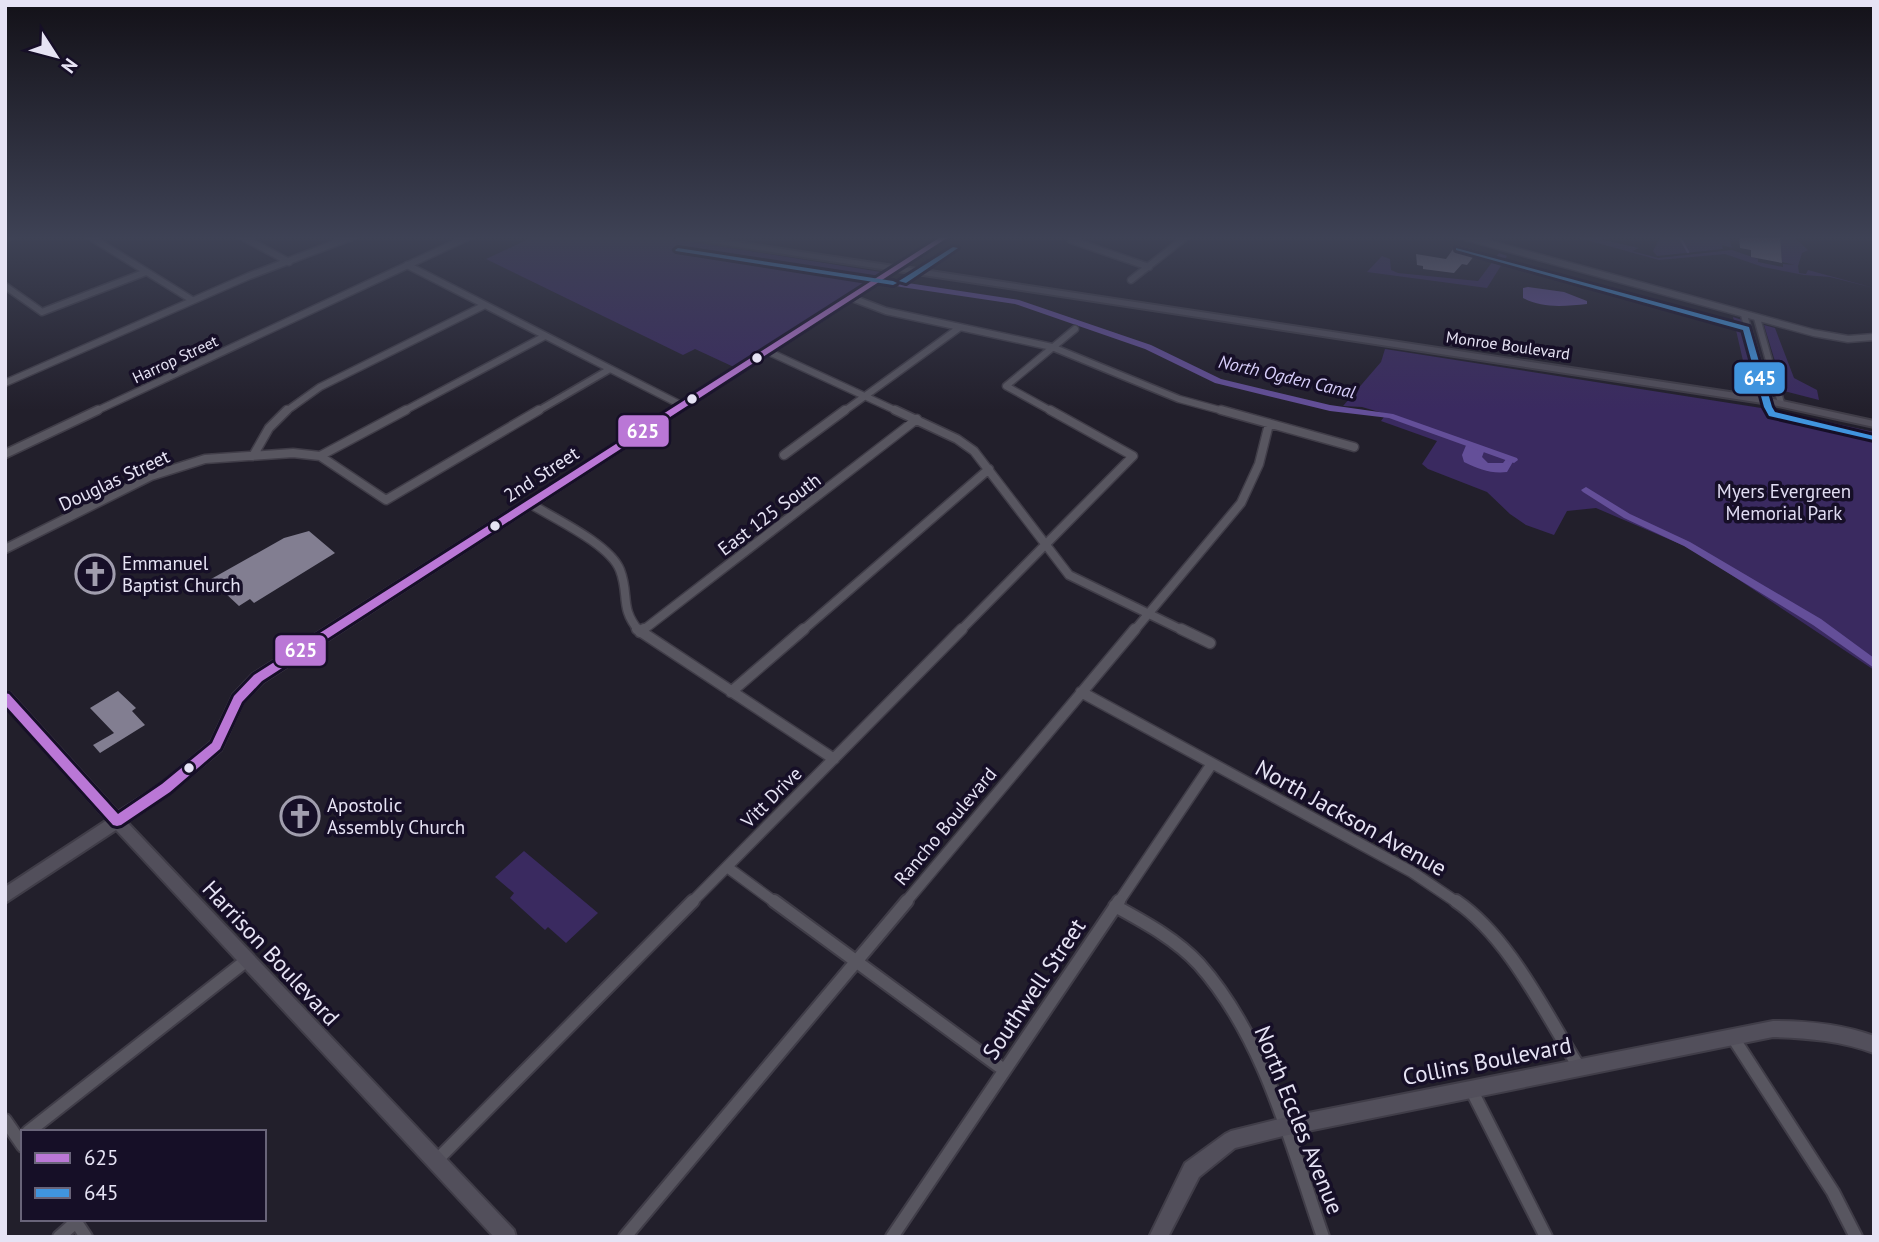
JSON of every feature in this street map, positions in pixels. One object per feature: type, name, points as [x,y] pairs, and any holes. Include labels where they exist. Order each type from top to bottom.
[{"type":"main road","name":"2nd Street","points":[[5,895],[166,788],[216,746],[238,699],[258,678],[681,405],[859,294]]},
{"type":"main road","name":"Monroe Boulevard","points":[[1060,294],[1769,401],[1874,424]]},
{"type":"main road","name":"Harrison Boulevard","points":[[5,697],[434,1163],[507,1237]]},
{"type":"main road","name":"Collins Boulevard","points":[[1158,1237],[1192,1170],[1231,1140],[1283,1127],[1773,1028],[1823,1029],[1874,1045]]},
{"type":"street","points":[[16,294],[42,312],[89,294]]},
{"type":"street","points":[[182,294],[192,300]]},
{"type":"street","points":[[5,383],[207,294]]},
{"type":"street","name":"Harrop Street","points":[[5,454],[345,294]]},
{"type":"street","points":[[463,294],[681,405]]},
{"type":"street","points":[[1669,294],[1827,336],[1848,339],[1874,337]]},
{"type":"street","points":[[852,299],[886,311],[1052,347],[1179,399],[1354,447]]},
{"type":"street","points":[[253,456],[269,428],[290,407],[320,387],[485,305]]},
{"type":"street","points":[[1744,315],[1769,401]]},
{"type":"street","points":[[1757,318],[1781,403]]},
{"type":"street","points":[[784,456],[959,328]]},
{"type":"street","points":[[1052,347],[1075,329]]},
{"type":"street","points":[[545,336],[320,456],[386,500],[610,369]]},
{"type":"street","name":"Vitt Drive","points":[[434,1163],[1133,456],[1006,386],[1052,347]]},
{"type":"street","points":[[767,351],[917,419],[974,451],[1069,575],[1210,643]]},
{"type":"street","name":"East 125 South","points":[[640,632],[917,419]]},
{"type":"street","name":"Rancho Boulevard","points":[[625,1237],[1241,503],[1259,464],[1269,424]]},
{"type":"street","name":"Douglas Street","points":[[5,549],[151,476],[205,459],[293,453],[320,456]]},
{"type":"street","points":[[731,692],[989,468]]},
{"type":"street","points":[[528,503],[603,549],[619,567],[624,584],[627,617],[640,632],[834,758]]},
{"type":"street","name":"North Jackson Avenue","points":[[1080,692],[1412,872],[1470,911],[1513,961],[1579,1067]]},
{"type":"street","name":"Southwell Street","points":[[892,1237],[1211,765]]},
{"type":"street","points":[[727,867],[1004,1070]]},
{"type":"street","name":"North Eccles Avenue","points":[[1115,906],[1158,929],[1198,964],[1227,1001],[1253,1050],[1323,1237]]},
{"type":"street","points":[[33,1130],[247,960]]},
{"type":"street","points":[[1732,1037],[1833,1192],[1856,1237]]},
{"type":"street","points":[[1471,1089],[1546,1237]]},
{"type":"street","points":[[5,1119],[21,1136]]},
{"type":"street","points":[[59,1237],[74,1221]]},
{"type":"street","points":[[76,1221],[86,1237]]},
{"type":"green space","points":[[558,294],[854,294],[736,368],[695,349],[683,355]]},
{"type":"green space","points":[[1733,317],[1742,320],[1761,388],[1749,387]]},
{"type":"green space","points":[[1764,325],[1775,328],[1794,378],[1817,390],[1819,400],[1784,391]]},
{"type":"green space","name":"Myers Evergreen Memorial Park","points":[[1385,349],[1774,410],[1874,432],[1874,670],[1694,550],[1596,508],[1567,511],[1554,535],[1526,525],[1487,492],[1428,469],[1422,464],[1437,441],[1381,421],[1386,414],[1362,407],[1343,406],[1381,362]]},
{"type":"green space","points":[[524,851],[598,913],[566,943],[548,927],[545,930],[510,898],[514,893],[495,877]]},
{"type":"shaded area","points":[[1523,294],[1569,294],[1587,301],[1587,304],[1555,306],[1538,304],[1523,298]]},
{"type":"shaded area","points":[[1467,443],[1485,449],[1482,457],[1488,463],[1503,463],[1507,458],[1514,460],[1507,472],[1480,469],[1464,462],[1462,455]]},
{"type":"building","points":[[309,531],[335,553],[254,603],[250,599],[239,606],[224,592],[218,595],[204,583],[284,538]]},
{"type":"building","points":[[118,691],[136,708],[132,711],[145,725],[100,753],[93,745],[114,733],[90,708]]},
{"type":"waterway","name":"North Ogden Canal","points":[[962,294],[1016,302],[1148,347],[1218,381],[1330,408],[1390,416],[1514,460]]},
{"type":"waterway","name":"North Ogden Canal","points":[[1586,490],[1627,516],[1687,544],[1817,622],[1874,664]]},
{"type":"transit line","name":"625","points":[[117,821],[166,788],[216,746],[238,699],[258,678],[857,294]]},
{"type":"transit line","name":"645","points":[[1620,294],[1746,329],[1772,414],[1871,438]]},
{"type":"transit line","name":"625","points":[[5,697],[117,821]]},
{"type":"place","name":"Emmanuel Baptist Church","points":[[95,574]]},
{"type":"place","name":"Apostolic Assembly Church","points":[[300,816]]}]
